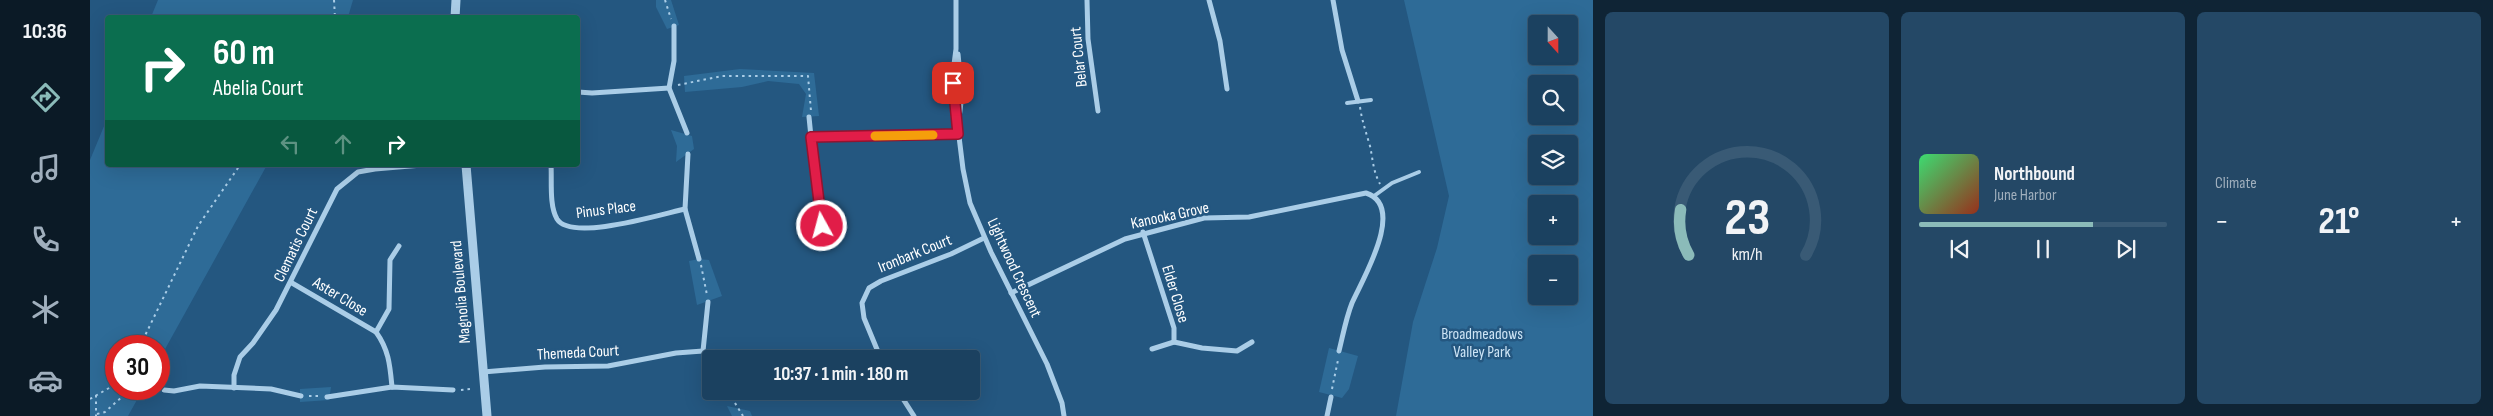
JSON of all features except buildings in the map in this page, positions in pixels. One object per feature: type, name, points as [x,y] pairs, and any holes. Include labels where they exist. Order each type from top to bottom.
[{"type":"street","points":[[455,15],[456,0]]},
{"type":"street","name":"Lightwood Crescent","points":[[956,0],[956,49],[961,72],[962,95],[958,134],[970,202],[984,238],[1046,364],[1062,403],[1064,416]]},
{"type":"street","name":"Belar Court","points":[[1088,0],[1088,39],[1098,111]]},
{"type":"street","points":[[1209,0],[1220,41],[1227,89]]},
{"type":"street","points":[[1332,0],[1342,50],[1358,101]]},
{"type":"street","points":[[674,26],[674,61],[669,88],[687,133]]},
{"type":"street","points":[[580,92],[669,88]]},
{"type":"street","points":[[809,118],[822,226]]},
{"type":"street","points":[[811,137],[958,134]]},
{"type":"street","points":[[688,154],[685,209],[699,259]]},
{"type":"street","name":"Clematis Court","points":[[234,388],[234,375],[240,357],[253,343],[292,283],[337,190],[358,172],[398,167]]},
{"type":"street","name":"Magnolia Boulevard","points":[[466,167],[487,416]]},
{"type":"street","name":"Pinus Place","points":[[551,167],[554,207],[558,220],[568,228],[612,225],[685,209]]},
{"type":"street","name":"Kanooka Grove","points":[[1011,293],[1117,242],[1143,232],[1204,218],[1249,217],[1363,193],[1374,196]]},
{"type":"street","points":[[1339,351],[1351,305],[1380,245],[1382,221],[1380,206],[1374,196]]},
{"type":"street","name":"Elder Close","points":[[1143,232],[1174,328],[1174,342],[1202,348],[1237,351],[1252,342]]},
{"type":"street","name":"Ironbark Court","points":[[877,350],[864,318],[862,303],[869,288],[881,281],[951,254],[984,238]]},
{"type":"street","name":"Aster Close","points":[[376,332],[389,309],[390,260],[399,246]]},
{"type":"street","name":"Aster Close","points":[[292,283],[376,332],[385,345],[390,360],[392,387]]},
{"type":"street","points":[[703,350],[708,302]]},
{"type":"street","points":[[1152,349],[1174,342]]},
{"type":"street","name":"Themeda Court","points":[[483,372],[545,367],[608,366],[676,353],[702,351]]},
{"type":"street","points":[[170,391],[200,386],[271,389],[301,396]]},
{"type":"street","points":[[327,397],[392,387],[453,390]]},
{"type":"street","points":[[1327,416],[1331,396]]},
{"type":"street","points":[[904,400],[914,416]]},
{"type":"lane","points":[[1347,103],[1371,100]]},
{"type":"lane","points":[[1374,196],[1383,188],[1419,172]]},
{"type":"path","points":[[334,0],[335,15]]},
{"type":"path","points":[[665,0],[674,26]]},
{"type":"path","points":[[669,88],[722,76],[808,76],[812,108],[809,118]]},
{"type":"path","points":[[1358,101],[1373,168],[1383,188]]},
{"type":"path","points":[[145,335],[198,226],[239,167]]},
{"type":"path","points":[[699,259],[707,285],[708,302]]},
{"type":"path","points":[[1331,396],[1339,351]]},
{"type":"path","points":[[453,390],[471,389]]},
{"type":"path","points":[[90,399],[105,390]]},
{"type":"path","points":[[96,395],[96,415],[105,412],[118,400]]},
{"type":"path","points":[[301,396],[327,397]]},
{"type":"path","points":[[734,400],[743,416]]},
{"type":"green space","points":[[158,0],[353,0],[349,15],[152,15]]},
{"type":"green space","points":[[656,0],[671,0],[679,25],[667,29],[656,7]]},
{"type":"green space","name":"Broadmeadows Valley Park","points":[[1404,0],[1593,0],[1593,416],[1396,416],[1413,322],[1437,248],[1449,196]]},
{"type":"green space","points":[[740,69],[814,73],[819,116],[802,117],[806,94],[799,84],[768,81],[742,87],[685,92],[684,76]]},
{"type":"green space","points":[[105,124],[105,167],[266,167],[170,340],[170,335],[105,335],[105,400],[137,400],[128,416],[90,416],[90,160]]},
{"type":"green space","points":[[671,130],[692,136],[694,149],[676,162],[677,146]]},
{"type":"green space","points":[[709,260],[722,296],[697,305],[689,261]]},
{"type":"green space","points":[[1329,348],[1358,356],[1349,389],[1342,398],[1319,392]]},
{"type":"green space","points":[[331,387],[329,400],[300,402],[300,389]]},
{"type":"green space","points":[[727,406],[750,411],[752,416],[732,416]]},
{"type":"slow traffic","points":[[875,136],[933,135]]},
{"type":"route","points":[[822,226],[811,137],[958,134],[953,83]]}]
